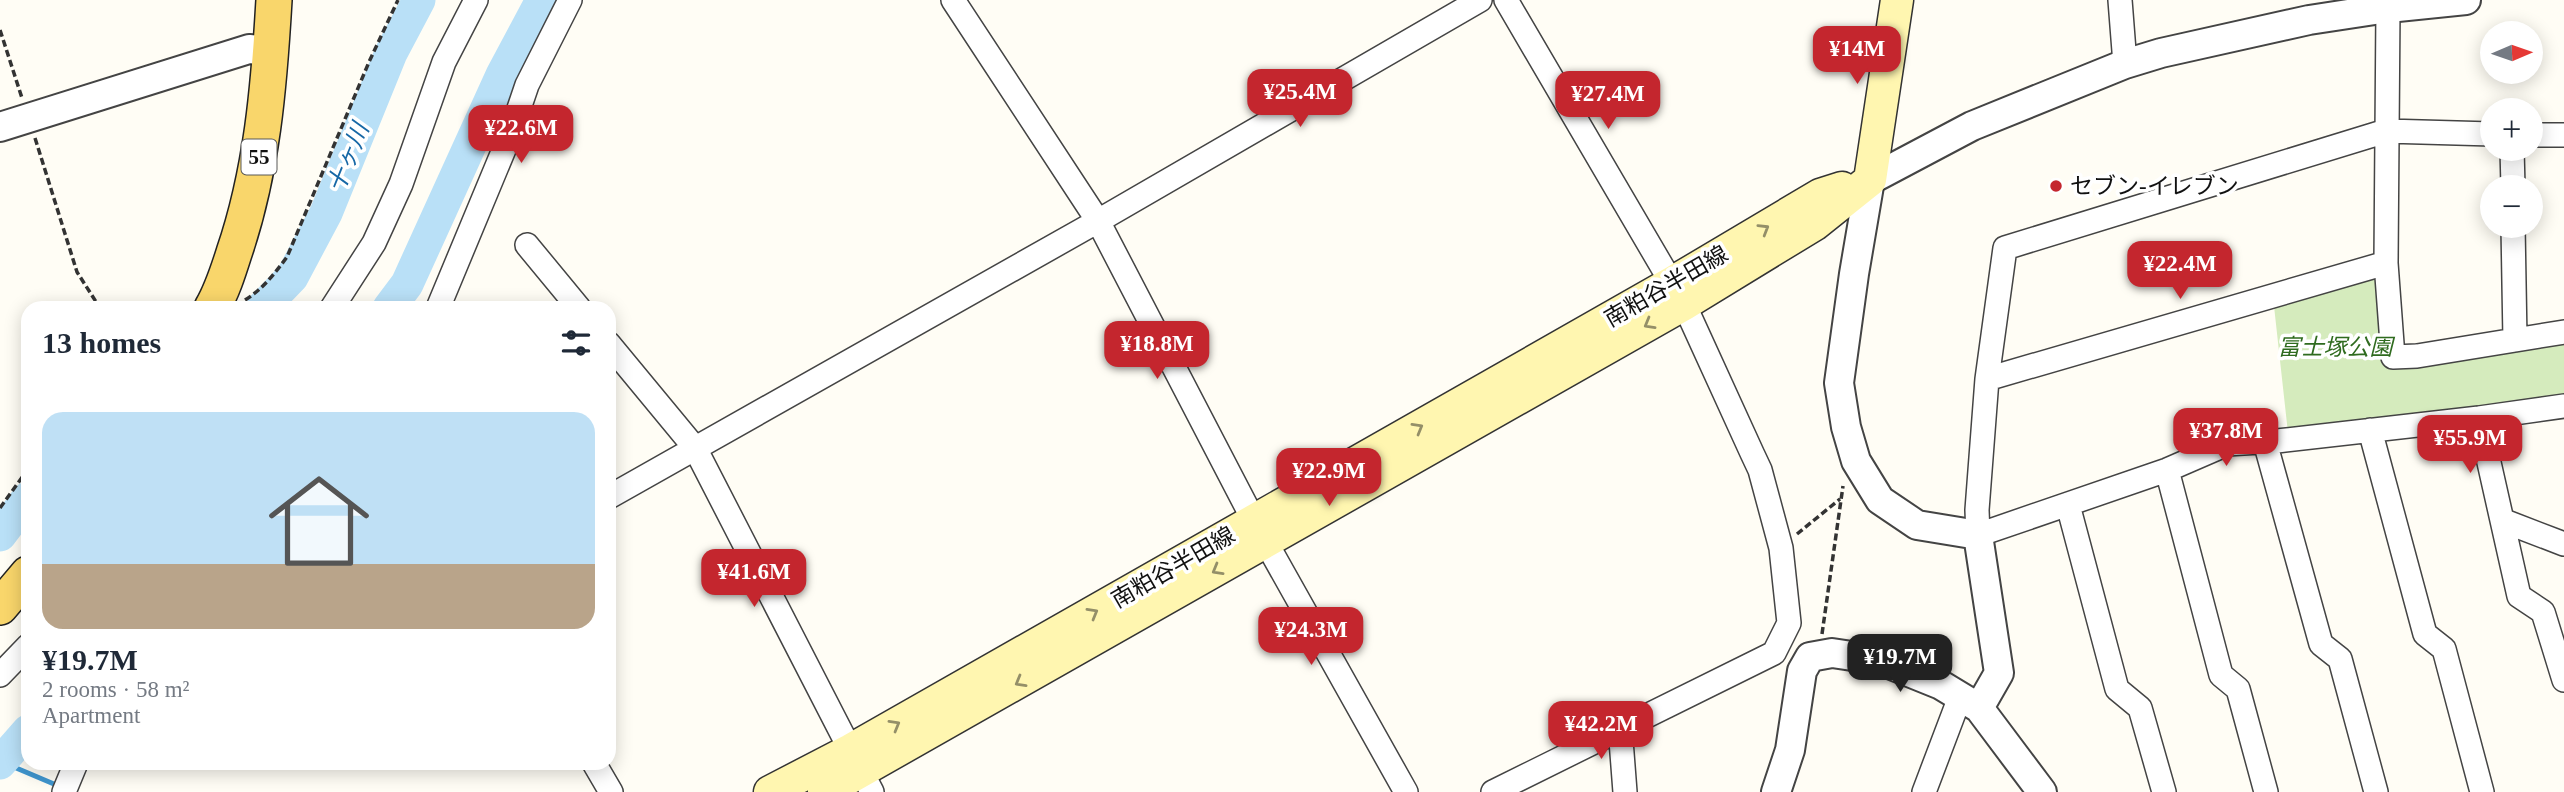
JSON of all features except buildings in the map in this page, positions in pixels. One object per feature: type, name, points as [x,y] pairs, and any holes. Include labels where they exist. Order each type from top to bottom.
[{"type":"main road","name":"55","points":[[215,301],[248,211],[262,139],[274,0]]},
{"type":"main road","points":[[1870,180],[1897,0]]},
{"type":"main road","name":"南粕谷半田線","points":[[824,792],[1260,531],[1678,294],[1820,195],[1870,180]]},
{"type":"main road","points":[[0,607],[21,582]]},
{"type":"main road","name":"南粕谷半田線","points":[[770,792],[862,771]]},
{"type":"street","points":[[0,127],[249,49],[271,45],[254,0]]},
{"type":"street","points":[[337,301],[374,243],[401,184],[444,62],[476,0]]},
{"type":"street","points":[[441,301],[510,135],[527,85],[570,0]]},
{"type":"street","points":[[953,0],[1098,221],[1260,531],[1406,792]]},
{"type":"street","points":[[616,493],[1098,221],[1480,0]]},
{"type":"street","points":[[1493,792],[1774,653],[1789,623],[1781,548],[1760,470],[1678,294],[1506,0]]},
{"type":"street","points":[[2120,0],[2126,64]]},
{"type":"street","points":[[2466,0],[2309,20],[2161,52],[1972,127],[1870,180],[1839,383],[1846,427],[1856,461],[1880,500],[1917,525],[1978,535],[2167,470],[2227,444],[2479,418],[2564,405]]},
{"type":"street","points":[[2388,8],[2386,263],[2393,357],[2417,356],[2564,332]]},
{"type":"street","points":[[1924,792],[1969,703],[1999,673],[1978,535],[1977,510],[1987,379],[2006,248],[2386,131],[2480,134]]},
{"type":"street","points":[[2543,135],[2564,135]]},
{"type":"street","points":[[2513,238],[2515,340]]},
{"type":"street","points":[[527,244],[573,301]]},
{"type":"street","points":[[1987,379],[2386,263]]},
{"type":"street","points":[[616,352],[695,448],[862,771]]},
{"type":"street","points":[[2479,418],[2519,596],[2543,612],[2564,680]]},
{"type":"street","points":[[2370,430],[2425,634],[2444,649],[2482,792]]},
{"type":"street","points":[[2265,442],[2321,645],[2340,659],[2376,792]]},
{"type":"street","points":[[2167,470],[2221,675],[2238,689],[2266,792]]},
{"type":"street","points":[[2068,505],[2117,689],[2140,708],[2164,792]]},
{"type":"street","points":[[2504,522],[2564,544]]},
{"type":"street","points":[[1776,792],[1790,750],[1802,671],[1810,657],[1832,653],[1879,660],[1941,685],[1969,703],[2042,792]]},
{"type":"street","points":[[0,675],[21,656]]},
{"type":"street","points":[[1620,727],[1626,792]]},
{"type":"street","points":[[64,792],[73,770]]},
{"type":"street","points":[[598,770],[611,792]]},
{"type":"path","points":[[240,301],[248,298],[273,276],[287,257],[398,0]]},
{"type":"path","points":[[0,30],[77,272],[96,301]]},
{"type":"path","points":[[1832,653],[1821,631],[1846,470],[1856,461]]},
{"type":"path","points":[[0,508],[21,479]]},
{"type":"path","points":[[1781,548],[1842,497]]},
{"type":"green space","name":"富士塚公園","points":[[2386,263],[2393,356],[2564,332],[2564,395],[2288,433],[2273,297]]},
{"type":"waterway","name":"十ヶ川","points":[[269,301],[292,277],[326,213],[391,53],[419,0]]},
{"type":"waterway","points":[[394,301],[407,284],[502,75],[542,0]]},
{"type":"waterway","name":"十ヶ川","points":[[0,535],[21,507]]},
{"type":"waterway","points":[[0,763],[21,739]]},
{"type":"waterway","points":[[2,762],[61,787]]},
{"type":"place","name":"セブン-イレブン","points":[[2056,186]]}]
